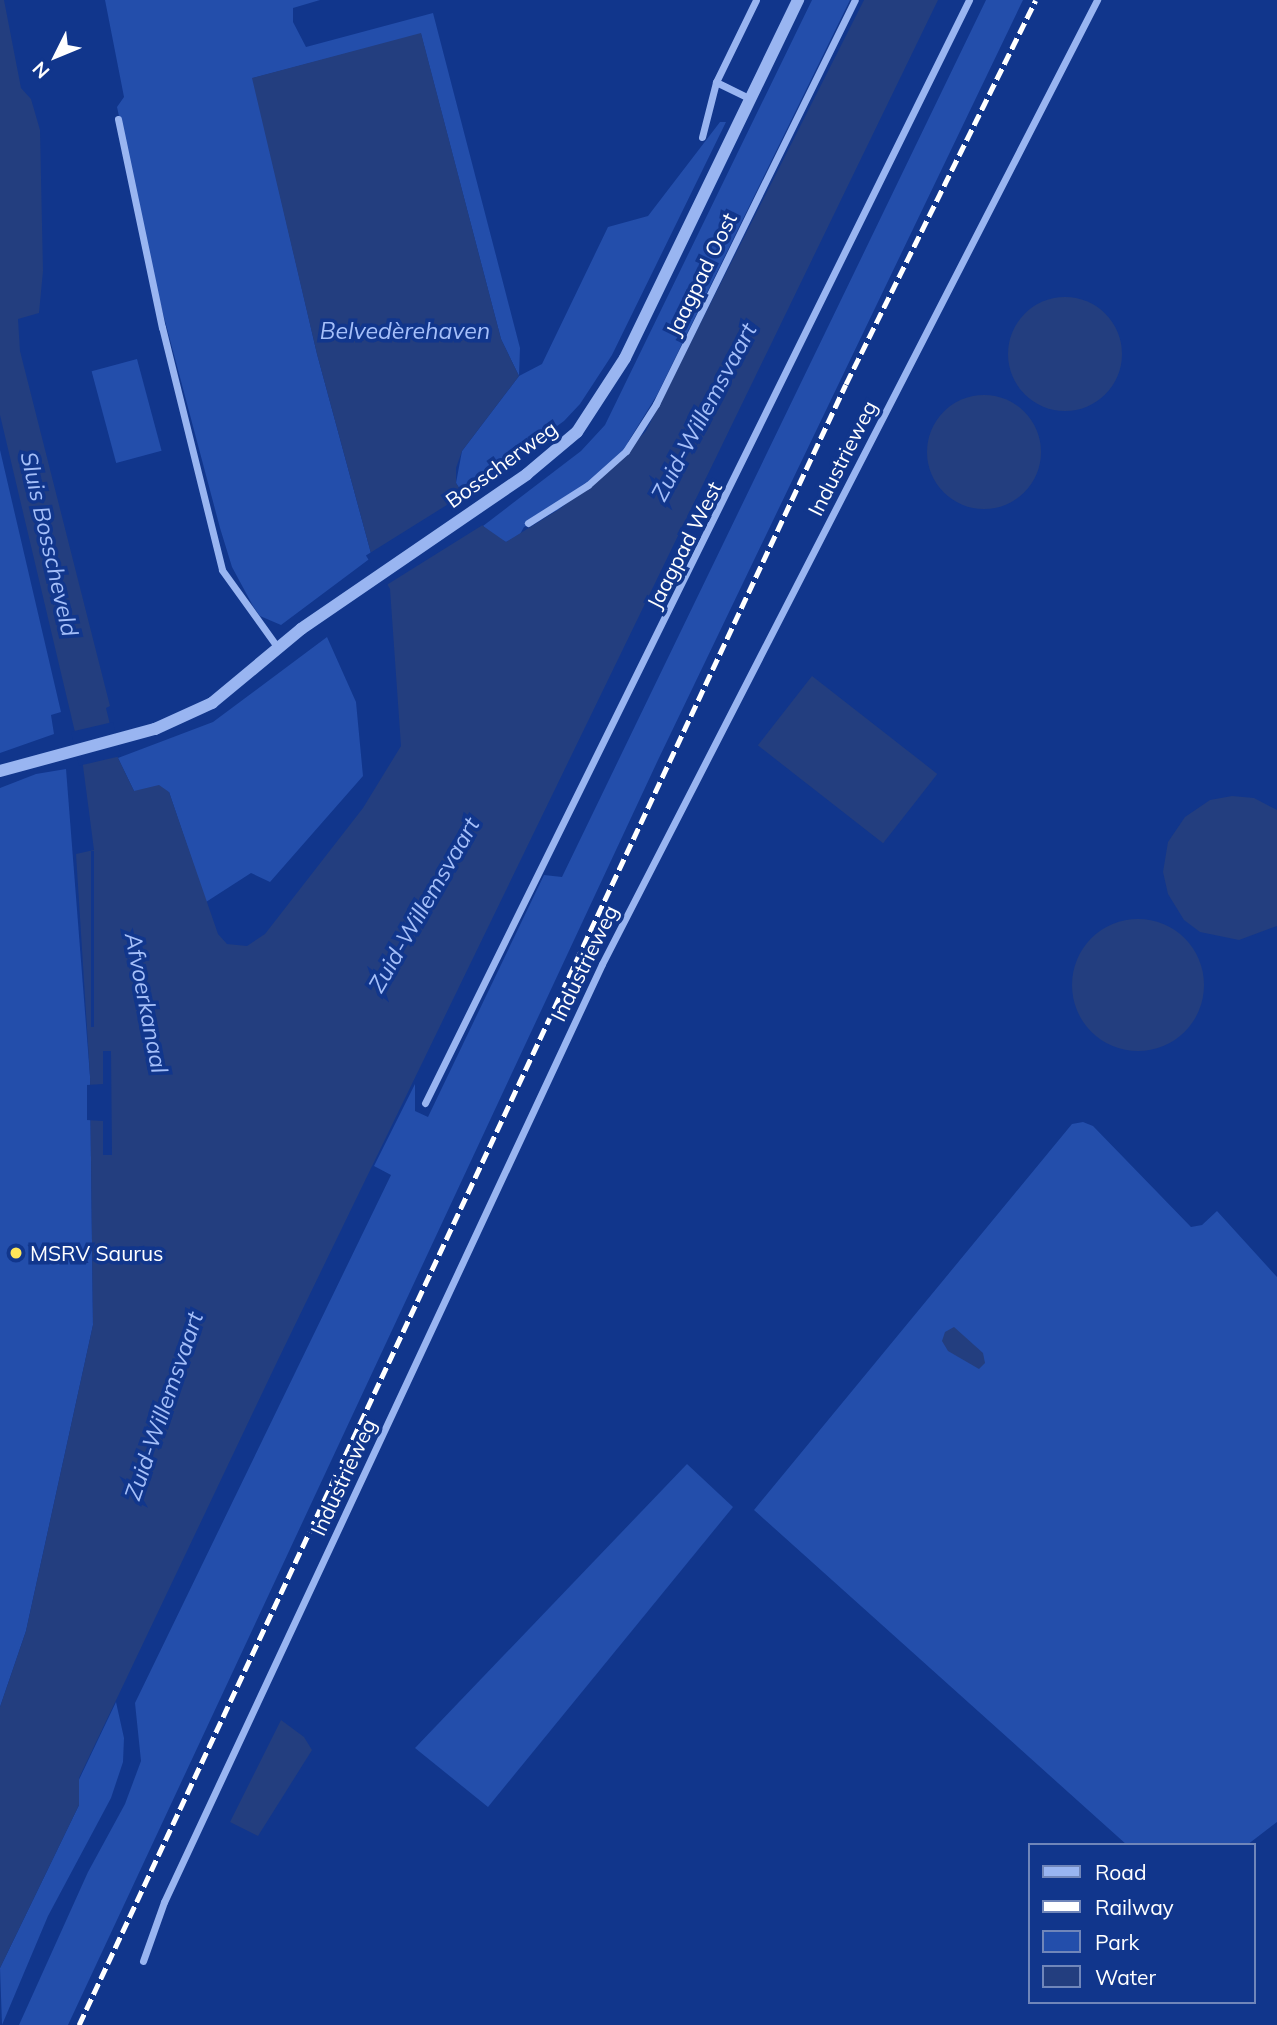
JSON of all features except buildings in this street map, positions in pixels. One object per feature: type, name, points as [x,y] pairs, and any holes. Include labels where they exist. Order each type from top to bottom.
[{"type":"street","points":[[702,137],[716,82],[756,0]]},
{"type":"street","name":"Bosscherweg","points":[[0,771],[168,725],[205,707],[342,600],[555,452],[597,407],[654,302],[798,0]]},
{"type":"street","name":"Jaagpad Oost","points":[[528,523],[569,499],[626,451],[656,404],[855,0]]},
{"type":"street","name":"Jaagpad West","points":[[425,1103],[969,0]]},
{"type":"street","name":"Industrieweg","points":[[143,1961],[164,1902],[608,953],[1097,0]]},
{"type":"street","points":[[716,82],[752,99]]},
{"type":"street","points":[[118,119],[162,327],[222,570],[231,589],[278,648]]},
{"type":"green space","points":[[105,0],[320,0],[293,8],[293,22],[306,47],[433,13],[520,348],[519,376],[501,339],[421,34],[253,78],[317,354],[372,557],[281,625],[260,616],[253,606],[232,567],[220,528],[156,287],[117,107],[124,97]]},
{"type":"green space","points":[[812,0],[850,0],[657,395],[628,442],[633,446],[558,510],[524,527],[519,536],[506,542],[497,538],[483,526],[581,451],[605,425]]},
{"type":"green space","points":[[986,0],[1023,0],[658,760],[68,2025],[19,2025],[88,1872],[125,1804],[141,1761],[135,1703],[391,1175],[374,1166],[415,1084],[415,1111],[428,1117],[544,875],[562,877]]},
{"type":"green space","points":[[720,122],[726,122],[612,355],[580,404],[564,421],[463,494],[456,483],[462,451],[519,376],[542,364],[608,227],[648,216]]},
{"type":"green space","points":[[137,359],[162,451],[116,463],[92,371]]},
{"type":"green space","points":[[0,450],[61,712],[51,715],[54,734],[0,753]]},
{"type":"green space","points":[[327,637],[356,702],[363,776],[270,882],[251,873],[206,902],[169,792],[134,791],[118,758],[213,722]]},
{"type":"green space","points":[[66,769],[90,1076],[93,1325],[26,1631],[0,1707],[0,788],[36,774]]},
{"type":"green space","points":[[1083,1122],[1093,1126],[1191,1227],[1202,1225],[1217,1211],[1277,1277],[1277,1822],[1250,1843],[1125,1843],[754,1510],[1072,1124]]},
{"type":"green space","points":[[687,1464],[733,1507],[488,1807],[415,1748]]},
{"type":"green space","points":[[116,1702],[124,1738],[123,1762],[111,1798],[48,1916],[2,2025],[0,1968],[79,1805],[76,1786]]},
{"type":"water","points":[[0,0],[4,0],[21,88],[31,99],[40,130],[43,271],[39,313],[18,319],[20,351],[110,706],[106,708],[118,758],[134,791],[159,785],[169,792],[218,934],[227,944],[247,946],[265,934],[363,808],[401,746],[390,589],[372,557],[317,354],[252,78],[421,33],[501,339],[519,376],[462,451],[456,468],[456,483],[483,526],[506,542],[558,510],[604,475],[646,431],[864,0],[938,0],[277,1362],[79,1778],[79,1805],[0,1968],[0,1707],[26,1631],[93,1325],[90,1076],[76,854],[94,850],[83,766],[0,415]]},
{"type":"water","points":[[1065,297],[1087,302],[1105,314],[1117,332],[1122,354],[1117,376],[1105,394],[1087,406],[1065,411],[1043,406],[1025,394],[1013,376],[1008,354],[1013,332],[1025,314],[1043,302]]},
{"type":"water","points":[[984,395],[1006,400],[1024,412],[1036,430],[1041,452],[1036,474],[1024,492],[1006,504],[984,509],[962,504],[944,492],[932,474],[927,452],[932,430],[944,412],[962,400]]},
{"type":"water","points":[[812,676],[937,774],[883,843],[758,745]]},
{"type":"water","points":[[1232,796],[1254,798],[1277,810],[1277,926],[1239,940],[1200,932],[1184,920],[1168,894],[1163,872],[1168,842],[1185,817],[1210,800]]},
{"type":"water","points":[[1138,919],[1163,924],[1185,938],[1199,960],[1204,985],[1199,1010],[1185,1032],[1163,1046],[1138,1051],[1113,1046],[1091,1032],[1077,1010],[1072,985],[1077,960],[1091,938],[1113,924]]},
{"type":"water","points":[[954,1327],[983,1353],[985,1363],[979,1369],[948,1351],[942,1341],[945,1332]]},
{"type":"water","points":[[281,1720],[304,1737],[312,1750],[258,1836],[230,1822]]},
{"type":"pier","points":[[466,493],[485,524],[385,586],[366,556]]},
{"type":"pier","points":[[113,722],[121,756],[79,766],[71,732]]},
{"type":"pier","points":[[91,851],[94,851],[94,1027],[91,1027]]},
{"type":"pier","points":[[103,1051],[111,1051],[112,1155],[103,1155],[103,1121],[87,1120],[87,1085],[103,1084]]},
{"type":"railway","points":[[79,2025],[846,384],[1036,0]]},
{"type":"place","name":"MSRV Saurus","points":[[16,1253]]},
{"type":"water label","name":"Belvedèrehaven","points":[[405,331]]},
{"type":"water label","name":"Zuid-Willemsvaart","points":[[704,412]]},
{"type":"water label","name":"Sluis Bosscheveld","points":[[49,544]]},
{"type":"water label","name":"Zuid-Willemsvaart","points":[[424,905]]},
{"type":"water label","name":"Afvoerkanaal","points":[[146,1003]]},
{"type":"water label","name":"Zuid-Willemsvaart","points":[[164,1406]]}]
